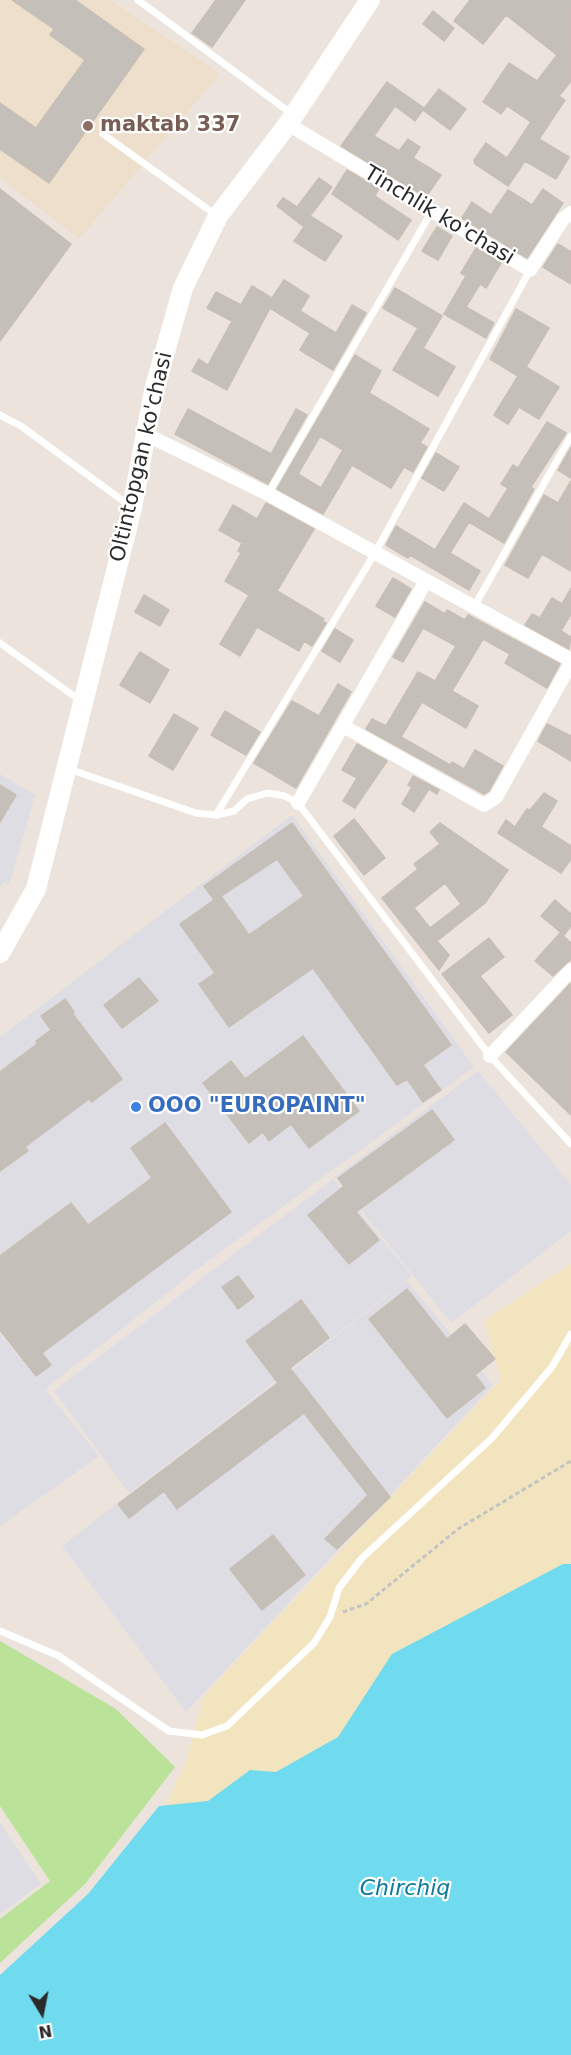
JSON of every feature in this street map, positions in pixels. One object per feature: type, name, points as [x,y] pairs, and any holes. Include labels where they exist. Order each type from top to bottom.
[{"type":"street","name":"Oltintopgan ko'chasi","points":[[0,953],[36,889],[132,508],[154,390],[183,288],[218,216],[291,120],[370,0]]},
{"type":"street","name":"Tinchlik ko'chasi","points":[[291,120],[432,211],[530,270],[563,219],[571,213]]},
{"type":"street","points":[[145,434],[268,494],[571,662],[496,797],[484,805],[343,726]]},
{"type":"street","points":[[298,803],[426,580]]},
{"type":"street","points":[[490,1056],[571,970]]},
{"type":"lane","points":[[138,0],[291,120]]},
{"type":"lane","points":[[103,135],[218,216]]},
{"type":"lane","points":[[268,494],[432,211]]},
{"type":"lane","points":[[216,814],[375,553],[530,270]]},
{"type":"lane","points":[[0,415],[21,426],[132,508]]},
{"type":"lane","points":[[474,607],[571,436]]},
{"type":"lane","points":[[0,643],[83,702]]},
{"type":"lane","points":[[67,768],[196,813],[216,814],[234,811],[247,799],[268,794],[285,796],[298,803],[490,1056],[571,1144]]},
{"type":"lane","points":[[0,1631],[59,1656],[169,1731],[201,1735],[227,1725],[314,1643],[330,1617],[339,1588],[362,1558],[492,1438],[552,1367],[571,1334]]},
{"type":"path","points":[[330,1617],[366,1604],[458,1529],[571,1461]]},
{"type":"shaded area","name":"maktab 337","points":[[0,0],[111,0],[220,74],[79,239],[0,178]]},
{"type":"shaded area","points":[[0,774],[35,795],[9,885],[3,882],[0,888]]},
{"type":"shaded area","points":[[292,815],[474,1067],[204,1264],[45,1389],[0,1332],[0,1037]]},
{"type":"shaded area","points":[[478,1071],[571,1185],[571,1231],[451,1323],[335,1177]]},
{"type":"shaded area","points":[[333,1179],[412,1276],[129,1493],[54,1391]]},
{"type":"shaded area","points":[[407,1281],[493,1385],[186,1712],[62,1546]]},
{"type":"shaded area","points":[[0,1334],[99,1456],[0,1526]]},
{"type":"shaded area","points":[[0,1823],[41,1884],[0,1914]]},
{"type":"green space","points":[[0,1641],[116,1709],[175,1767],[85,1884],[0,1963],[0,1919],[50,1881],[0,1806]]},
{"type":"sand","name":"Chirchiq","points":[[571,1264],[571,2055],[52,2055],[186,1761],[204,1696],[501,1380],[484,1321]]},
{"type":"water","name":"Chirchiq","points":[[563,1564],[571,1564],[571,2055],[0,2055],[0,1975],[88,1894],[159,1806],[208,1801],[250,1770],[276,1772],[338,1737],[392,1654]]},
{"type":"building","points":[[12,0],[75,0],[144,49],[49,183],[0,149],[0,103],[36,128],[85,60],[50,35],[54,29]]},
{"type":"building","points":[[216,0],[245,0],[212,47],[192,33]]},
{"type":"building","points":[[470,0],[571,0],[571,81],[559,96],[565,100],[539,139],[569,157],[556,179],[525,161],[508,186],[475,164],[474,160],[486,143],[507,158],[531,122],[507,106],[501,114],[483,102],[509,63],[537,81],[557,55],[506,15],[483,44],[454,21]]},
{"type":"building","points":[[433,11],[454,28],[444,41],[423,24]]},
{"type":"building","points":[[387,82],[424,108],[415,121],[395,106],[374,136],[399,151],[408,139],[420,147],[413,158],[441,175],[426,197],[341,146]]},
{"type":"building","points":[[439,89],[466,109],[450,130],[423,110]]},
{"type":"building","points":[[347,170],[379,189],[375,196],[411,220],[398,240],[332,194]]},
{"type":"building","points":[[319,178],[332,187],[310,216],[342,236],[325,261],[294,241],[304,227],[277,206],[283,198],[297,207]]},
{"type":"building","points":[[0,189],[71,244],[0,341]]},
{"type":"building","points":[[543,189],[563,203],[527,258],[462,218],[472,202],[491,215],[508,190],[532,205]]},
{"type":"building","points":[[437,227],[452,236],[438,260],[422,251]]},
{"type":"building","points":[[558,244],[571,252],[571,284],[543,267]]},
{"type":"building","points":[[476,248],[501,263],[486,288],[480,284],[466,307],[494,323],[486,338],[444,314],[466,276],[461,273]]},
{"type":"building","points":[[284,280],[309,296],[300,311],[336,333],[352,305],[366,313],[333,370],[300,350],[310,333],[270,308],[227,390],[192,371],[199,359],[208,365],[232,321],[207,308],[216,292],[241,305],[252,286],[272,298]]},
{"type":"building","points":[[395,288],[442,316],[423,348],[455,367],[438,396],[393,370],[418,328],[383,308]]},
{"type":"building","points":[[516,309],[549,328],[526,367],[559,387],[539,419],[519,407],[508,424],[494,415],[518,376],[490,359]]},
{"type":"building","points":[[355,355],[381,371],[369,393],[429,429],[420,443],[427,447],[413,472],[404,467],[391,488],[352,465],[323,514],[277,489]],"holes":[[[320,436],[343,450],[321,488],[298,474]]]},
{"type":"building","points":[[188,409],[271,454],[296,409],[307,415],[268,484],[175,434]]},
{"type":"building","points":[[547,422],[566,433],[531,487],[534,489],[504,543],[469,522],[450,553],[480,571],[469,590],[410,555],[408,558],[386,545],[396,526],[435,550],[464,503],[489,519],[508,488],[501,484],[513,465],[518,468]]},
{"type":"building","points":[[571,447],[571,478],[558,470]]},
{"type":"building","points":[[436,453],[459,467],[444,491],[422,478]]},
{"type":"building","points":[[571,481],[571,571],[542,554],[528,578],[505,565],[544,495],[558,503]]},
{"type":"building","points":[[266,503],[314,529],[277,591],[324,619],[322,621],[326,623],[312,646],[304,641],[299,651],[257,627],[240,656],[220,644],[249,595],[225,581],[241,553],[238,551],[242,543],[219,530],[233,505],[257,519]]},
{"type":"building","points":[[393,578],[411,589],[395,617],[376,606]]},
{"type":"building","points":[[571,588],[571,614],[561,631],[571,637],[569,649],[525,625],[532,614],[540,618],[552,598],[562,604]]},
{"type":"building","points":[[144,595],[169,610],[160,626],[135,612]]},
{"type":"building","points":[[425,602],[445,614],[447,610],[465,620],[468,615],[560,664],[547,688],[505,663],[510,654],[483,639],[452,691],[478,706],[466,728],[422,702],[401,737],[450,765],[452,762],[464,769],[475,750],[503,766],[489,791],[484,794],[366,729],[372,719],[386,726],[418,672],[435,681],[456,646],[423,628],[403,662],[393,657]]},
{"type":"building","points":[[335,629],[353,640],[340,662],[322,651]]},
{"type":"building","points":[[140,652],[169,670],[150,703],[120,685]]},
{"type":"building","points":[[338,684],[351,692],[296,788],[254,763],[292,701],[319,716]]},
{"type":"building","points":[[225,711],[260,732],[246,755],[211,735]]},
{"type":"building","points":[[174,714],[198,728],[173,770],[149,756]]},
{"type":"building","points":[[547,724],[571,736],[571,761],[538,741]]},
{"type":"building","points":[[357,744],[387,761],[355,808],[343,801],[357,778],[342,770]]},
{"type":"building","points":[[413,776],[439,790],[437,794],[429,789],[414,812],[402,804],[412,787],[408,785]]},
{"type":"building","points":[[0,785],[16,795],[0,822]]},
{"type":"building","points":[[544,793],[557,801],[541,827],[571,846],[571,859],[561,873],[498,833],[506,820],[515,827],[527,809],[530,810]]},
{"type":"building","points":[[354,819],[385,858],[364,875],[334,836]]},
{"type":"building","points":[[292,823],[451,1045],[423,1065],[441,1090],[423,1102],[407,1079],[397,1085],[313,968],[229,1027],[199,984],[215,973],[180,924],[214,900],[204,886]],"holes":[[[277,859],[304,896],[249,935],[221,896]]]},
{"type":"building","points":[[440,823],[508,870],[485,903],[437,941],[449,955],[439,970],[382,898],[418,869],[414,864],[440,844],[430,832]],"holes":[[[445,883],[461,904],[430,928],[414,908]]]},
{"type":"building","points":[[555,900],[571,914],[571,926],[564,935],[541,916]]},
{"type":"building","points":[[560,933],[571,943],[571,959],[553,976],[535,961]]},
{"type":"building","points":[[489,938],[504,957],[480,976],[512,1015],[489,1033],[442,974]]},
{"type":"building","points":[[139,978],[158,1001],[122,1028],[104,1005]]},
{"type":"building","points":[[571,983],[571,1115],[506,1052]]},
{"type":"building","points":[[65,999],[74,1012],[72,1013],[122,1079],[92,1102],[89,1099],[25,1147],[28,1151],[0,1171],[0,1072],[37,1044],[36,1041],[51,1030],[41,1016]]},
{"type":"building","points":[[303,1036],[359,1111],[309,1148],[291,1124],[269,1141],[263,1132],[249,1143],[203,1083],[231,1061],[245,1079]]},
{"type":"building","points":[[432,1110],[454,1140],[356,1212],[379,1240],[349,1264],[308,1215],[344,1186],[338,1178]]},
{"type":"building","points":[[165,1123],[231,1212],[42,1353],[51,1365],[36,1376],[0,1330],[0,1256],[71,1203],[88,1225],[152,1178],[131,1148]]},
{"type":"building","points":[[238,1276],[254,1297],[238,1309],[222,1287]]},
{"type":"building","points":[[407,1289],[447,1339],[465,1324],[495,1359],[475,1375],[485,1388],[447,1418],[369,1319]]},
{"type":"building","points":[[301,1300],[329,1338],[290,1368],[390,1497],[337,1549],[325,1539],[368,1495],[304,1413],[177,1509],[164,1491],[129,1518],[118,1504],[278,1383],[246,1341]]},
{"type":"building","points":[[273,1535],[305,1575],[262,1610],[230,1569]]},
{"type":"place","name":"maktab 337","points":[[88,126]]},
{"type":"place","name":"OOO \"EUROPAINT\"","points":[[136,1107]]}]
